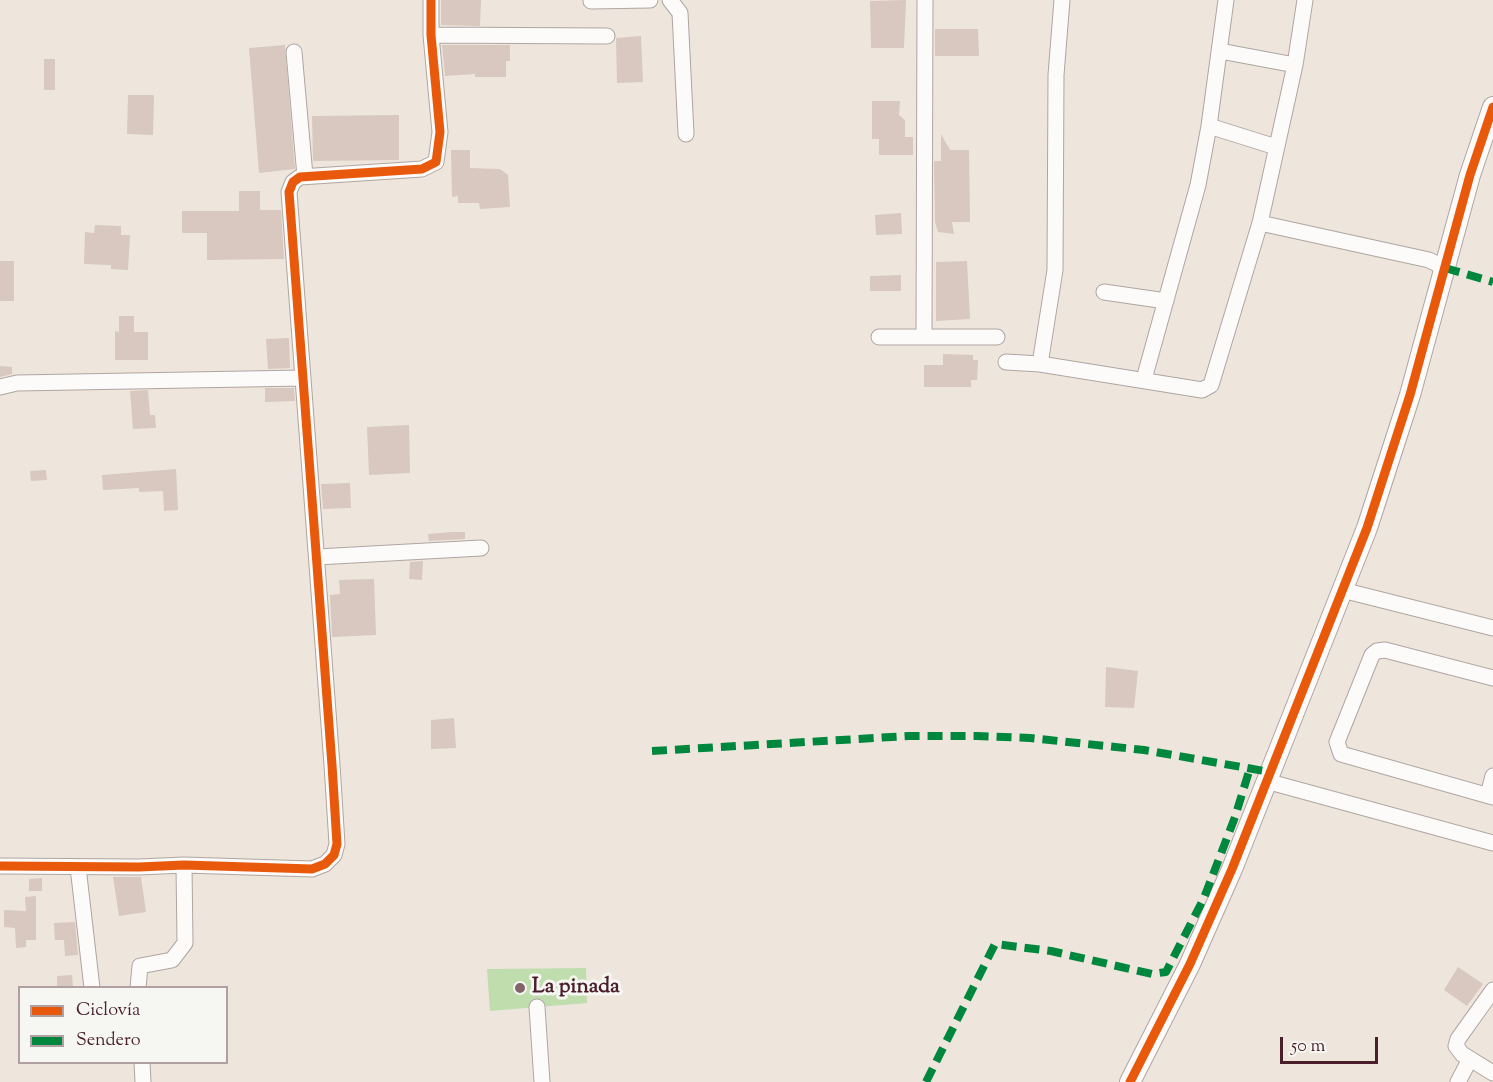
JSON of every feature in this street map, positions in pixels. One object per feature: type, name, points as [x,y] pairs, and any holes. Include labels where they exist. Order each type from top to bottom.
[{"type":"street","points":[[0,866],[184,865],[312,869],[325,864],[336,850],[317,557],[289,192],[293,182],[305,176],[422,169],[436,162],[440,132],[431,35],[431,0]]},
{"type":"street","points":[[591,1],[650,0]]},
{"type":"street","points":[[670,0],[680,13],[686,134]]},
{"type":"street","points":[[924,337],[925,0]]},
{"type":"street","points":[[1040,364],[1055,270],[1056,75],[1062,0]]},
{"type":"street","points":[[1144,379],[1189,219],[1209,126],[1226,0]]},
{"type":"street","points":[[1005,362],[1040,364],[1202,390],[1211,385],[1260,223],[1294,65],[1305,0]]},
{"type":"street","points":[[431,35],[607,36]]},
{"type":"street","points":[[1220,51],[1294,65]]},
{"type":"street","points":[[294,52],[305,176]]},
{"type":"street","points":[[1130,1082],[1207,928],[1367,528],[1389,463],[1493,107]]},
{"type":"street","points":[[1209,126],[1276,147]]},
{"type":"street","points":[[1260,223],[1429,260],[1445,268]]},
{"type":"street","points":[[1104,292],[1166,301]]},
{"type":"street","points":[[879,337],[997,337]]},
{"type":"street","points":[[0,387],[17,383],[303,378]]},
{"type":"street","points":[[317,557],[481,548]]},
{"type":"street","points":[[1341,590],[1493,628]]},
{"type":"street","points":[[1493,678],[1385,650],[1377,651],[1372,655],[1337,742],[1341,754],[1490,796],[1493,776]]},
{"type":"street","points":[[1266,781],[1493,843]]},
{"type":"street","points":[[138,986],[140,966],[172,960],[185,943],[184,865]]},
{"type":"street","points":[[78,867],[92,986]]},
{"type":"street","points":[[1493,990],[1456,1042],[1458,1050],[1493,1073]]},
{"type":"street","points":[[537,1007],[542,1082]]},
{"type":"street","points":[[1458,1082],[1470,1059]]},
{"type":"street","points":[[142,1064],[143,1082]]},
{"type":"green space","name":"La pinada","points":[[586,968],[587,1003],[490,1011],[487,969]]},
{"type":"building","points":[[441,0],[481,0],[480,26],[441,25]]},
{"type":"building","points":[[906,0],[904,48],[871,48],[870,1]]},
{"type":"building","points":[[935,29],[978,29],[979,56],[935,56]]},
{"type":"building","points":[[641,36],[643,82],[617,83],[616,38]]},
{"type":"building","points":[[285,45],[295,169],[259,173],[249,48]]},
{"type":"building","points":[[442,45],[510,45],[510,61],[506,61],[506,77],[475,77],[475,74],[445,76]]},
{"type":"building","points":[[44,59],[55,59],[55,90],[44,90]]},
{"type":"building","points":[[128,95],[154,95],[153,135],[127,134]]},
{"type":"building","points":[[872,101],[900,101],[899,115],[905,120],[905,137],[913,137],[913,155],[879,155],[879,139],[872,139]]},
{"type":"building","points":[[399,115],[399,160],[313,161],[312,116]]},
{"type":"building","points":[[941,134],[950,150],[969,150],[970,222],[952,222],[954,234],[938,232],[935,222],[934,161],[941,161]]},
{"type":"building","points":[[451,150],[470,150],[470,168],[500,169],[508,175],[510,207],[480,209],[479,203],[458,203],[458,196],[452,197]]},
{"type":"building","points":[[239,191],[260,191],[260,210],[281,210],[284,259],[207,260],[207,233],[182,233],[182,211],[239,211]]},
{"type":"building","points":[[901,213],[902,234],[876,235],[875,215]]},
{"type":"building","points":[[95,225],[121,226],[121,235],[130,235],[128,270],[111,269],[111,265],[84,264],[85,232],[94,233]]},
{"type":"building","points":[[0,261],[14,261],[14,301],[0,301]]},
{"type":"building","points":[[967,261],[970,319],[936,321],[936,262]]},
{"type":"building","points":[[901,275],[901,291],[870,291],[870,276]]},
{"type":"building","points":[[119,316],[134,316],[134,332],[148,332],[148,360],[115,360],[115,331],[119,332]]},
{"type":"building","points":[[289,338],[290,368],[268,369],[266,339]]},
{"type":"building","points":[[943,354],[973,355],[973,360],[978,360],[977,380],[971,380],[971,387],[924,387],[924,365],[943,365]]},
{"type":"building","points":[[0,366],[12,367],[12,374],[0,377]]},
{"type":"building","points":[[265,388],[294,388],[295,401],[265,402]]},
{"type":"building","points":[[148,390],[150,415],[155,415],[156,428],[133,429],[130,391]]},
{"type":"building","points":[[409,425],[410,473],[369,475],[367,427]]},
{"type":"building","points":[[176,469],[178,510],[164,511],[163,491],[139,492],[139,488],[103,490],[102,475]]},
{"type":"building","points":[[46,470],[47,480],[31,481],[30,471]]},
{"type":"building","points":[[350,483],[351,508],[323,509],[321,484]]},
{"type":"building","points":[[465,532],[465,539],[429,541],[428,534]]},
{"type":"building","points":[[423,561],[422,580],[409,579],[410,562]]},
{"type":"building","points":[[374,579],[376,635],[332,637],[330,595],[340,594],[339,580]]},
{"type":"building","points":[[1106,667],[1138,671],[1134,708],[1105,707]]},
{"type":"building","points":[[454,718],[456,748],[431,749],[431,720]]},
{"type":"building","points":[[113,877],[141,877],[146,912],[119,916]]},
{"type":"building","points":[[42,878],[42,891],[29,891],[29,879]]},
{"type":"building","points":[[36,896],[36,940],[26,940],[26,947],[16,948],[15,928],[4,927],[4,910],[26,911],[25,897]]},
{"type":"building","points":[[75,922],[78,955],[65,956],[64,940],[55,940],[54,923]]},
{"type":"building","points":[[1458,967],[1483,984],[1467,1006],[1444,990]]},
{"type":"building","points":[[72,975],[73,986],[57,986],[57,976]]},
{"type":"marked path","points":[[1445,268],[1493,282]]},
{"type":"marked path","points":[[652,751],[909,736],[977,736],[1030,738],[1144,750],[1270,772]]},
{"type":"marked path","points":[[926,1082],[995,944],[1051,951],[1152,974],[1166,972],[1204,898],[1235,817],[1250,768]]},
{"type":"cycle path","points":[[0,866],[184,865],[312,869],[325,864],[334,855],[337,844],[332,765],[289,192],[293,182],[300,177],[422,169],[436,162],[440,132],[431,35],[431,0]]},
{"type":"cycle path","points":[[1130,1082],[1190,964],[1232,869],[1367,528],[1410,395],[1470,175],[1493,107]]},
{"type":"place","name":"La pinada","points":[[520,988]]}]
